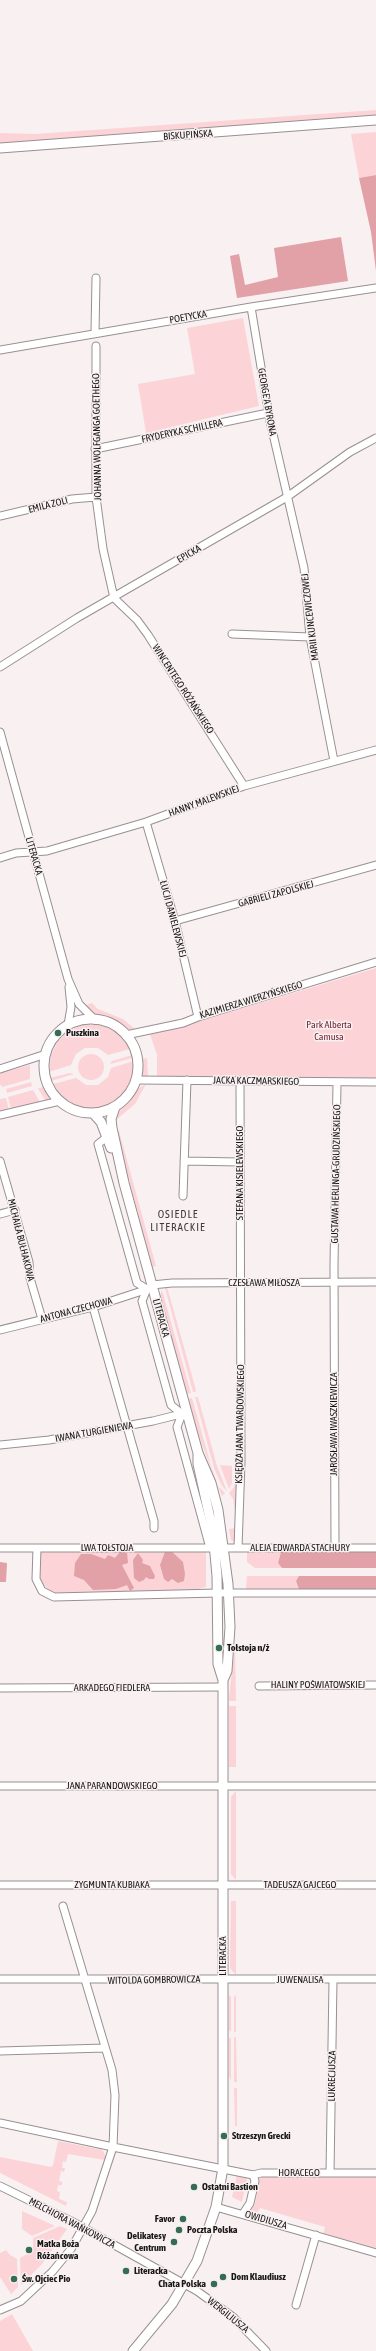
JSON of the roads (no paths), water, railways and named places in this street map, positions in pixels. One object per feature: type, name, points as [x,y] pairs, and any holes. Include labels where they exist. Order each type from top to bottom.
[{"type":"street","name":"BISKUPIŃSKA","points":[[0,148],[376,120]]},
{"type":"street","points":[[95,333],[96,278]]},
{"type":"street","name":"POETYCKA","points":[[0,350],[251,307],[376,288]]},
{"type":"street","name":"GEORGE'A BYRONA","points":[[251,307],[268,413],[287,497]]},
{"type":"street","name":"JOHANNA WOLFGANGA GOETHEGO","points":[[96,346],[96,497],[103,549],[114,598]]},
{"type":"street","name":"FRYDERYKA SCHILLERA","points":[[95,450],[268,413]]},
{"type":"street","name":"EPICKA","points":[[0,667],[77,618],[287,497],[350,452],[376,438]]},
{"type":"street","name":"EMILA ZOLI","points":[[0,516],[72,499],[96,497]]},
{"type":"street","name":"MARII KUNCEWICZOWEJ","points":[[287,497],[304,568],[310,638],[334,761]]},
{"type":"street","name":"WINCENTEGO RÓŻAŃSKIEGO","points":[[114,598],[137,620],[148,635],[244,786]]},
{"type":"street","points":[[232,634],[310,638]]},
{"type":"street","name":"LITERACKA","points":[[0,732],[68,979],[79,1004],[95,1020]]},
{"type":"street","name":"HANNY MALEWSKIEJ","points":[[0,858],[16,853],[47,851],[146,822],[244,786],[376,750]]},
{"type":"street","name":"ŁUCJI DANIELEWSKIEJ","points":[[146,822],[175,922],[198,1017]]},
{"type":"street","name":"GABRIELI ZAPOLSKIEJ","points":[[175,922],[376,865]]},
{"type":"street","name":"KAZIMIERZA WIERZYŃSKIEGO","points":[[126,1035],[183,1023],[198,1017],[376,962]]},
{"type":"street","name":"LITERACKA","points":[[68,979],[71,1007],[68,1025]]},
{"type":"street","points":[[95,1020],[112,1025],[126,1035],[137,1058],[136,1080],[131,1091],[115,1107],[93,1113],[81,1112],[60,1101],[48,1084],[44,1065],[50,1043],[68,1025],[77,1022],[95,1020]]},
{"type":"street","points":[[0,1069],[46,1054]]},
{"type":"street","name":"JACKA KACZMARSKIEGO","points":[[136,1080],[240,1080],[337,1083],[376,1082]]},
{"type":"street","points":[[183,1196],[187,1080]]},
{"type":"street","name":"STEFANA KISIELEWSKIEGO","points":[[240,1080],[240,1283]]},
{"type":"street","name":"GUSTAWA HERLINGA-GRUDZIŃSKIEGO","points":[[334,1282],[337,1083]]},
{"type":"street","points":[[0,1115],[60,1101]]},
{"type":"street","name":"LITERACKA","points":[[115,1107],[112,1114],[112,1128],[150,1287],[184,1413],[198,1454],[211,1483],[218,1510],[216,1548],[218,1593],[218,1664],[223,1684],[223,2168],[216,2207],[203,2247],[184,2284],[163,2317],[133,2351]]},
{"type":"street","name":"LITERACKA","points":[[93,1113],[101,1122],[124,1183]]},
{"type":"street","points":[[107,1137],[98,1144],[137,1282],[150,1287],[142,1301],[169,1401],[171,1405],[184,1413],[177,1427],[216,1548]]},
{"type":"street","name":"MICHAIŁA BUŁHAKOWA","points":[[0,1161],[15,1210],[42,1319]]},
{"type":"street","points":[[184,1161],[240,1162]]},
{"type":"street","points":[[0,1214],[15,1210]]},
{"type":"street","name":"JAROSŁAWA IWASZKIEWICZA","points":[[334,1282],[335,1548]]},
{"type":"street","name":"CZESŁAWA MIŁOSZA","points":[[150,1287],[172,1283],[376,1282]]},
{"type":"street","name":"KSIĘDZA JANA TWARDOWSKIEGO","points":[[238,1548],[240,1283]]},
{"type":"street","name":"ANTONA CZECHOWA","points":[[0,1330],[93,1306],[150,1287]]},
{"type":"street","points":[[93,1306],[154,1521],[154,1528]]},
{"type":"street","name":"IWANA TURGIENIEWA","points":[[0,1445],[49,1440],[127,1426],[184,1413]]},
{"type":"street","name":"LWA TOŁSTOJA","points":[[0,1548],[216,1548]]},
{"type":"street","points":[[37,1548],[36,1579],[42,1591],[54,1597],[218,1593],[376,1593]]},
{"type":"street","name":"LITERACKA","points":[[216,1548],[228,1593],[230,1643],[227,1671],[223,1684]]},
{"type":"street","name":"ALEJA EDWARDA STACHURY","points":[[216,1548],[376,1548]]},
{"type":"street","name":"ARKADEGO FIEDLERA","points":[[0,1688],[223,1684]]},
{"type":"street","name":"HALINY POŚWIATOWSKIEJ","points":[[259,1686],[376,1685]]},
{"type":"street","name":"JANA PARANDOWSKIEGO","points":[[0,1786],[376,1786]]},
{"type":"street","name":"ZYGMUNTA KUBIAKA","points":[[0,1885],[223,1885]]},
{"type":"street","name":"TADEUSZA GAJCEGO","points":[[223,1885],[376,1885]]},
{"type":"street","points":[[0,2310],[21,2301],[52,2272],[71,2249],[84,2228],[100,2189],[113,2148],[115,2095],[112,2070],[63,1906]]},
{"type":"street","name":"WITOLDA GOMBROWICZA","points":[[0,1979],[85,1981],[224,1979]]},
{"type":"street","name":"JUWENALISA","points":[[224,1979],[376,1979]]},
{"type":"street","name":"LUKRECJUSZA","points":[[330,2173],[333,1980]]},
{"type":"street","points":[[0,2051],[105,2048]]},
{"type":"street","points":[[0,2123],[113,2148],[223,2168]]},
{"type":"street","name":"HORACEGO","points":[[223,2168],[253,2174],[376,2173]]},
{"type":"street","points":[[243,2214],[250,2203],[255,2181],[253,2174]]},
{"type":"street","name":"MELCHIORA WAŃKOWICZA","points":[[0,2186],[84,2228],[184,2284]]},
{"type":"street","name":"OWIDIUSZA","points":[[216,2207],[376,2253]]},
{"type":"street","points":[[296,2305],[316,2235]]},
{"type":"street","name":"WERGILIUSZA","points":[[184,2284],[234,2317],[266,2351]]},
{"type":"place","name":"Puszkina","points":[[58,1033]]},
{"type":"place","name":"Tołstoja n/ż","points":[[219,1648]]},
{"type":"place","name":"Strzeszyn Grecki","points":[[224,2136]]},
{"type":"place","name":"Ostatni Bastion","points":[[194,2187]]},
{"type":"place","name":"Favor","points":[[183,2219]]},
{"type":"place","name":"Poczta Polska","points":[[179,2230]]},
{"type":"place","name":"Delikatesy Centrum","points":[[174,2242]]},
{"type":"place","name":"Matka Boża Różańcowa","points":[[29,2250]]},
{"type":"place","name":"Literacka","points":[[126,2271]]},
{"type":"place","name":"Dom Klaudiusz","points":[[223,2277]]},
{"type":"place","name":"Św. Ojciec Pio","points":[[14,2279]]},
{"type":"place","name":"Chata Polska","points":[[214,2284]]},
{"type":"district","name":"OSIEDLE LITERACKIE","points":[[178,1221]]},
{"type":"park label","name":"Park Alberta Camusa","points":[[329,1030]]}]
